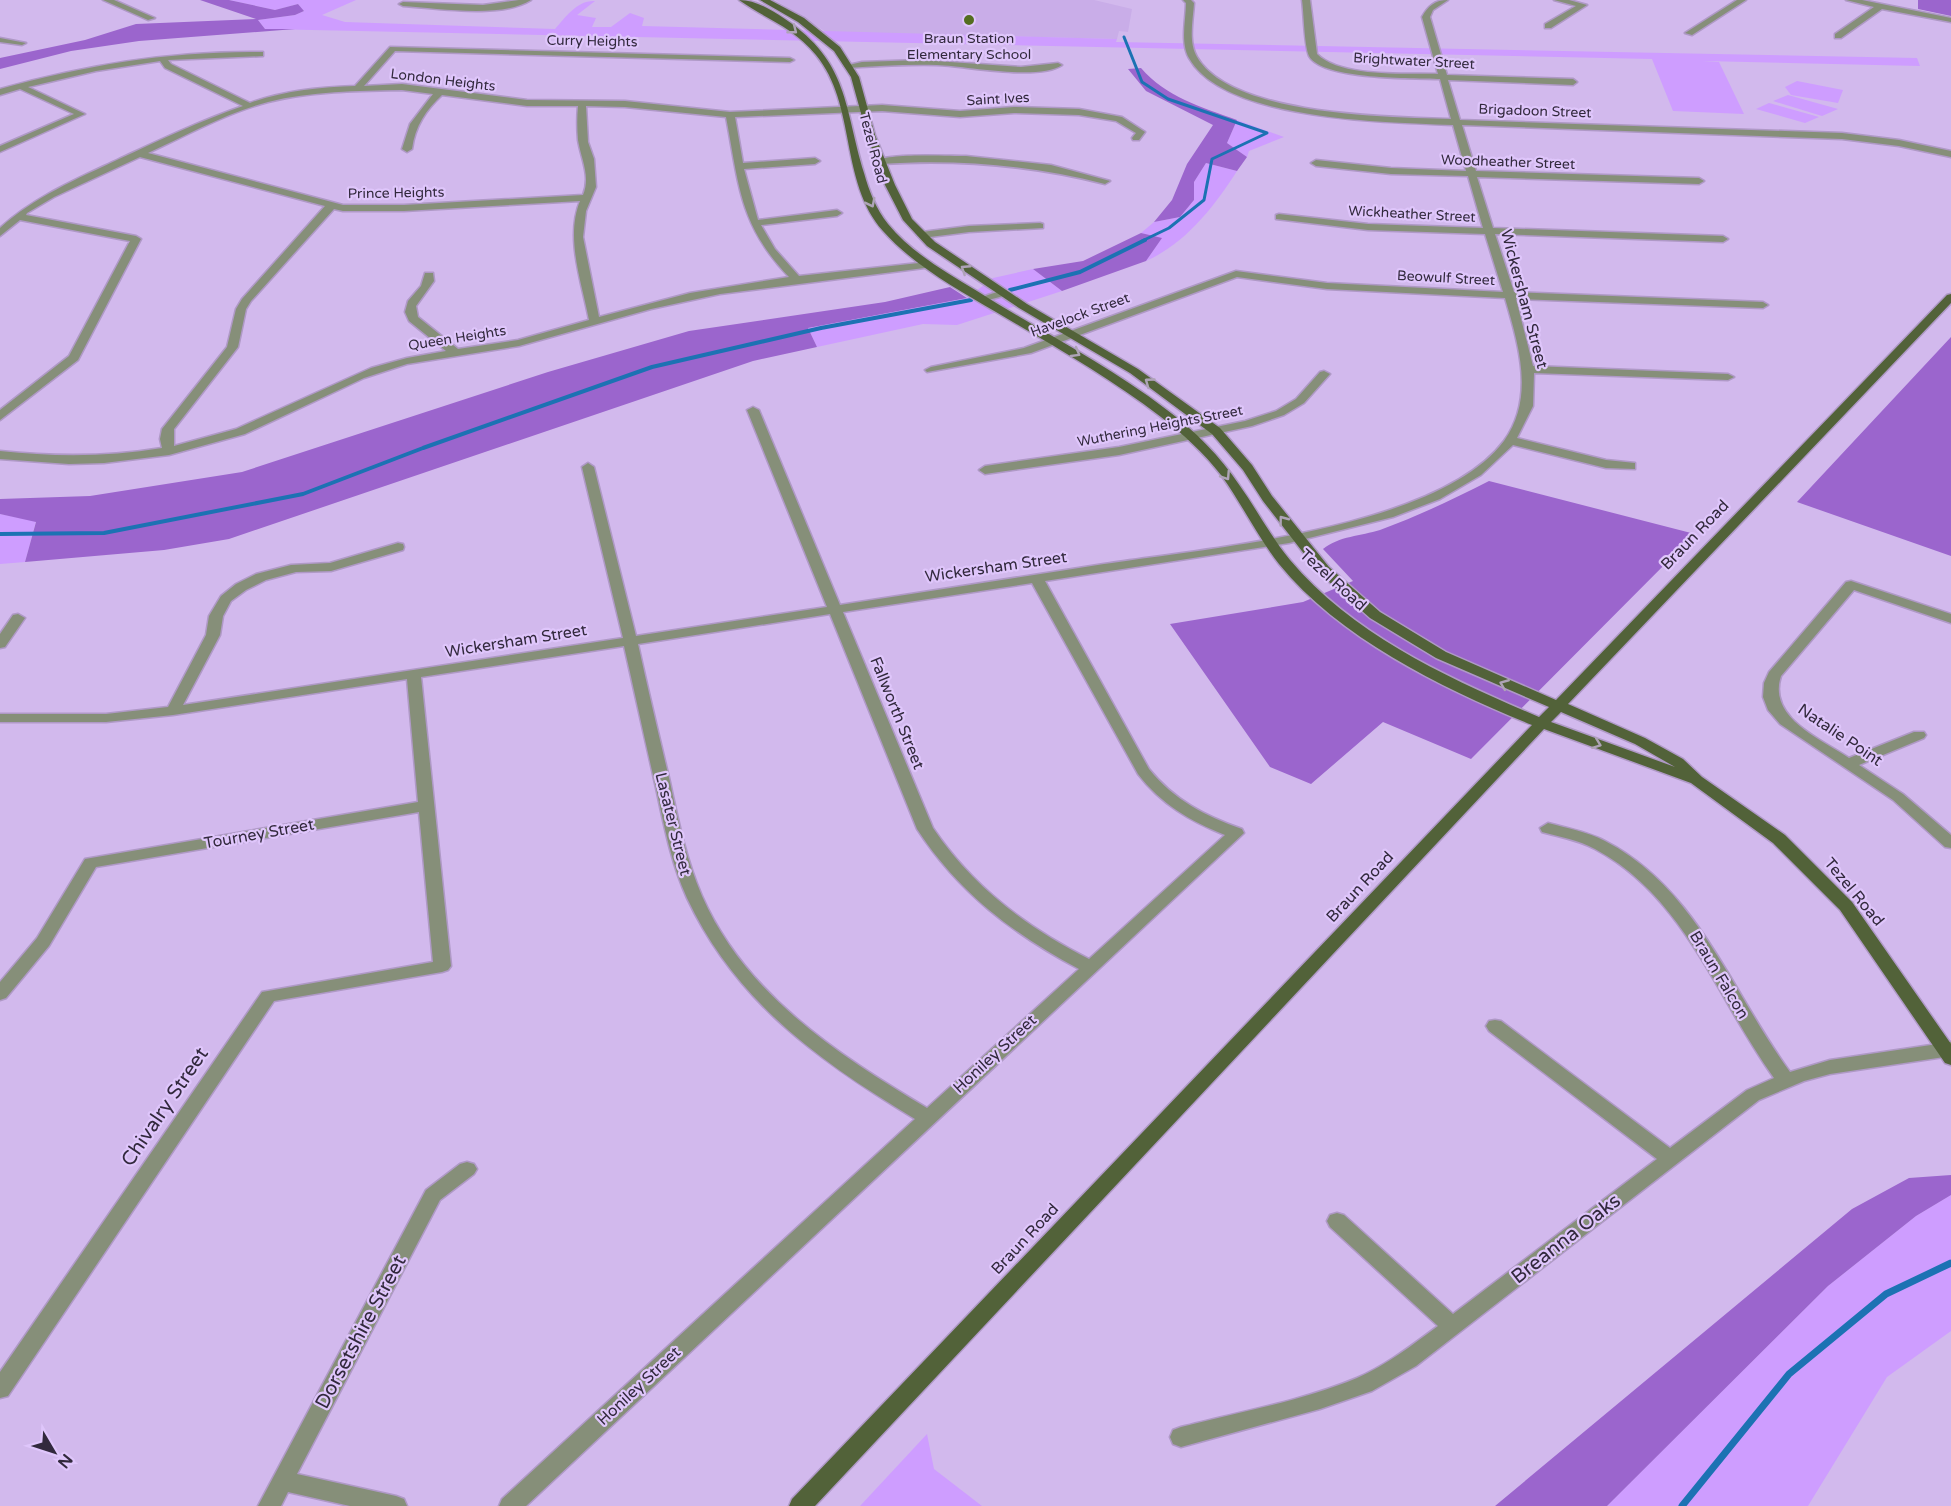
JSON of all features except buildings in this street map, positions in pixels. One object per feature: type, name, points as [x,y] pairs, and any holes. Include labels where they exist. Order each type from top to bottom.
[{"type":"main road","name":"Tezel Road","points":[[743,0],[794,29],[815,49],[830,68],[844,110],[864,189],[884,226],[928,265],[981,299],[1110,373],[1192,436],[1216,460],[1269,543],[1296,575],[1373,637],[1462,687],[1542,723],[1697,780]]},
{"type":"main road","name":"Tezel Road","points":[[764,0],[819,33],[837,49],[855,77],[881,161],[908,220],[922,235],[952,260],[1002,293],[1134,371],[1216,431],[1248,468],[1296,538],[1350,594],[1401,632],[1484,675],[1640,741],[1678,762],[1697,780],[1742,810],[1779,839],[1846,906],[1949,1052]]},
{"type":"main road","name":"Braun Road","points":[[800,1506],[1558,706],[1951,297]]},
{"type":"street","points":[[107,0],[151,18]]},
{"type":"street","points":[[404,4],[492,7],[513,5],[527,0]]},
{"type":"street","name":"Brigadoon Street","points":[[1187,0],[1190,3],[1190,46],[1193,60],[1208,74],[1240,92],[1282,106],[1322,114],[1457,123],[1833,135],[1899,143],[1951,154]]},
{"type":"street","name":"Brightwater Street","points":[[1306,0],[1313,55],[1319,61],[1335,68],[1359,73],[1573,82]]},
{"type":"street","name":"Wickersham Street","points":[[0,718],[106,718],[173,711],[1269,543],[1366,523],[1419,504],[1469,477],[1498,453],[1519,425],[1527,405],[1527,369],[1508,296],[1426,17],[1430,9],[1444,0]]},
{"type":"street","points":[[1548,26],[1583,5],[1558,0]]},
{"type":"street","points":[[1689,33],[1742,0]]},
{"type":"street","points":[[1850,0],[1951,20]]},
{"type":"street","points":[[1838,36],[1881,6]]},
{"type":"street","points":[[0,40],[22,43]]},
{"type":"street","name":"Curry Heights","points":[[358,87],[393,49],[790,60]]},
{"type":"street","points":[[0,92],[84,70],[162,58],[260,54]]},
{"type":"street","points":[[162,58],[168,66],[248,105]]},
{"type":"street","points":[[848,66],[890,62],[964,64],[993,62],[1058,65],[1009,71],[964,64]]},
{"type":"street","points":[[0,149],[81,114],[20,86]]},
{"type":"street","name":"London Heights","points":[[0,233],[17,216],[51,195],[209,121],[248,105],[299,94],[358,87],[402,87],[527,103],[625,104],[730,115],[844,110]]},
{"type":"street","points":[[407,149],[410,131],[417,117],[441,91]]},
{"type":"street","points":[[582,104],[582,131],[590,169],[591,187],[578,222],[578,237],[594,321]]},
{"type":"street","name":"Saint Ives","points":[[844,110],[903,108],[960,114],[1014,110],[1093,113],[1131,124],[1141,132],[1136,138]]},
{"type":"street","points":[[730,115],[755,223],[775,256],[797,280]]},
{"type":"street","name":"Prince Heights","points":[[141,154],[331,206],[404,208],[586,198]]},
{"type":"street","points":[[881,161],[926,159],[1046,166],[1105,181]]},
{"type":"street","points":[[741,166],[815,161]]},
{"type":"street","name":"Woodheather Street","points":[[1316,163],[1365,169],[1699,182]]},
{"type":"street","points":[[169,451],[166,439],[168,429],[232,347],[241,309],[331,206]]},
{"type":"street","points":[[755,223],[837,213]]},
{"type":"street","points":[[0,416],[74,358],[136,239],[17,216]]},
{"type":"street","name":"Wickheather Street","points":[[1280,217],[1368,226],[1723,239]]},
{"type":"street","points":[[922,235],[969,229],[1040,226]]},
{"type":"street","name":"Queen Heights","points":[[0,455],[66,461],[169,451],[246,428],[372,371],[411,360],[515,343],[690,296],[797,280],[928,265]]},
{"type":"street","name":"Beowulf Street","points":[[1236,274],[1327,286],[1508,296],[1763,305]]},
{"type":"street","name":"Havelock Street","points":[[931,370],[1014,355],[1236,274]]},
{"type":"street","points":[[429,275],[428,285],[410,303],[410,313],[413,320],[455,352]]},
{"type":"street","points":[[981,299],[1002,293]]},
{"type":"street","points":[[1527,369],[1728,377]]},
{"type":"street","name":"Wuthering Heights Street","points":[[985,470],[1119,451],[1216,431],[1280,413],[1308,395],[1324,374]]},
{"type":"street","name":"Fallworth Street","points":[[753,410],[916,809],[941,854],[987,903],[1017,926],[1089,967]]},
{"type":"street","points":[[1509,440],[1606,464],[1631,466]]},
{"type":"street","name":"Lasater Street","points":[[588,467],[630,640],[676,849],[684,876],[703,917],[730,959],[757,992],[807,1040],[861,1079],[926,1117]]},
{"type":"street","points":[[173,711],[213,635],[216,616],[226,599],[241,587],[261,578],[296,568],[331,567],[398,547]]},
{"type":"street","name":"Honiley Street","points":[[510,1506],[926,1117],[1236,833],[1187,814],[1155,788],[1143,771],[1036,578]]},
{"type":"street","name":"Natalie Point","points":[[1951,619],[1851,585],[1774,675],[1768,688],[1770,702],[1779,715],[1792,727],[1850,763],[1898,797],[1951,843]]},
{"type":"street","points":[[0,644],[18,618]]},
{"type":"street","points":[[413,673],[426,806]]},
{"type":"street","points":[[1850,763],[1919,735]]},
{"type":"street","name":"Tourney Street","points":[[0,994],[49,933],[91,863],[426,806]]},
{"type":"street","name":"Chivalry Street","points":[[0,1389],[268,996],[442,966],[426,806]]},
{"type":"street","name":"Braun Falcon","points":[[1548,828],[1599,844],[1623,858],[1667,897],[1704,945],[1764,1053],[1786,1080]]},
{"type":"street","points":[[1495,1026],[1671,1159]]},
{"type":"street","name":"Breanna Oaks","points":[[1181,1437],[1320,1400],[1365,1384],[1409,1360],[1753,1095],[1786,1080],[1845,1065],[1949,1052]]},
{"type":"street","name":"Dorsetshire Street","points":[[269,1506],[433,1195],[467,1169]]},
{"type":"street","points":[[1337,1221],[1453,1327]]},
{"type":"street","points":[[282,1481],[396,1506]]},
{"type":"shaded area","points":[[200,0],[229,0],[275,10],[298,4],[304,11],[295,15],[258,20],[265,29],[295,29],[139,41],[71,51],[0,69],[0,58],[85,40],[136,24],[256,19]]},
{"type":"shaded area","points":[[229,0],[356,0],[322,15],[345,22],[555,29],[577,6],[595,1],[577,15],[596,18],[592,27],[611,27],[630,13],[644,18],[642,26],[1117,39],[1116,42],[1917,58],[1920,66],[1703,61],[1719,62],[1744,114],[1673,111],[1652,59],[265,29],[258,20],[295,15],[304,11],[298,4],[275,10]]},
{"type":"shaded area","name":"Braun Station Elementary School","points":[[775,0],[1094,0],[1132,9],[1128,32],[1119,31],[1117,39],[826,32]]},
{"type":"shaded area","points":[[1918,0],[1951,0],[1951,16],[1918,9]]},
{"type":"shaded area","points":[[1141,68],[1161,87],[1173,94],[1237,120],[1227,143],[1247,157],[1237,171],[1206,163],[1194,182],[1194,200],[1180,217],[1154,222],[1172,200],[1187,164],[1213,125],[1146,91],[1128,69]]},
{"type":"shaded area","points":[[1797,81],[1843,90],[1838,103],[1791,95],[1785,87]]},
{"type":"shaded area","points":[[1788,95],[1838,109],[1822,116],[1773,101]]},
{"type":"shaded area","points":[[1769,103],[1819,117],[1805,123],[1756,109]]},
{"type":"shaded area","points":[[1237,120],[1284,137],[1249,151],[1247,157],[1227,143]]},
{"type":"shaded area","points":[[1206,163],[1237,171],[1219,198],[1186,235],[1146,261],[1161,239],[1141,233],[1154,222],[1180,217],[1194,200],[1194,182]]},
{"type":"shaded area","points":[[1141,233],[1162,238],[1146,261],[1062,291],[1033,269],[1083,261]]},
{"type":"shaded area","points":[[1033,269],[1062,291],[957,325],[923,324],[817,347],[808,328],[967,298],[993,278]]},
{"type":"shaded area","points":[[950,287],[967,298],[808,328],[817,347],[753,361],[229,539],[164,550],[25,562],[36,522],[0,514],[0,499],[90,496],[242,472],[548,372],[689,331],[885,302]]},
{"type":"shaded area","points":[[1951,337],[1951,556],[1797,502]]},
{"type":"shaded area","points":[[1489,481],[1695,534],[1471,759],[1383,722],[1311,784],[1270,767],[1170,624],[1303,602],[1353,581],[1323,549],[1343,539],[1380,530],[1408,519]]},
{"type":"shaded area","points":[[0,514],[36,521],[25,562],[0,564]]},
{"type":"shaded area","points":[[1951,1175],[1951,1195],[1916,1216],[1828,1286],[1607,1506],[1495,1506],[1852,1209],[1909,1178]]},
{"type":"shaded area","points":[[1951,1195],[1951,1331],[1887,1377],[1808,1506],[1607,1506],[1828,1286],[1916,1216]]},
{"type":"shaded area","points":[[927,1434],[934,1469],[982,1506],[860,1506]]},
{"type":"waterway","points":[[1124,37],[1142,82],[1168,99],[1267,133],[1212,159],[1204,200],[1169,228],[1142,241]]},
{"type":"waterway","points":[[1010,290],[1080,272],[1145,240]]},
{"type":"waterway","points":[[0,534],[104,533],[303,494],[423,448],[652,367],[821,328],[971,300]]},
{"type":"waterway","points":[[1682,1506],[1789,1374],[1886,1294],[1951,1263]]},
{"type":"place","name":"Braun Station Elementary School","points":[[969,20]]}]
